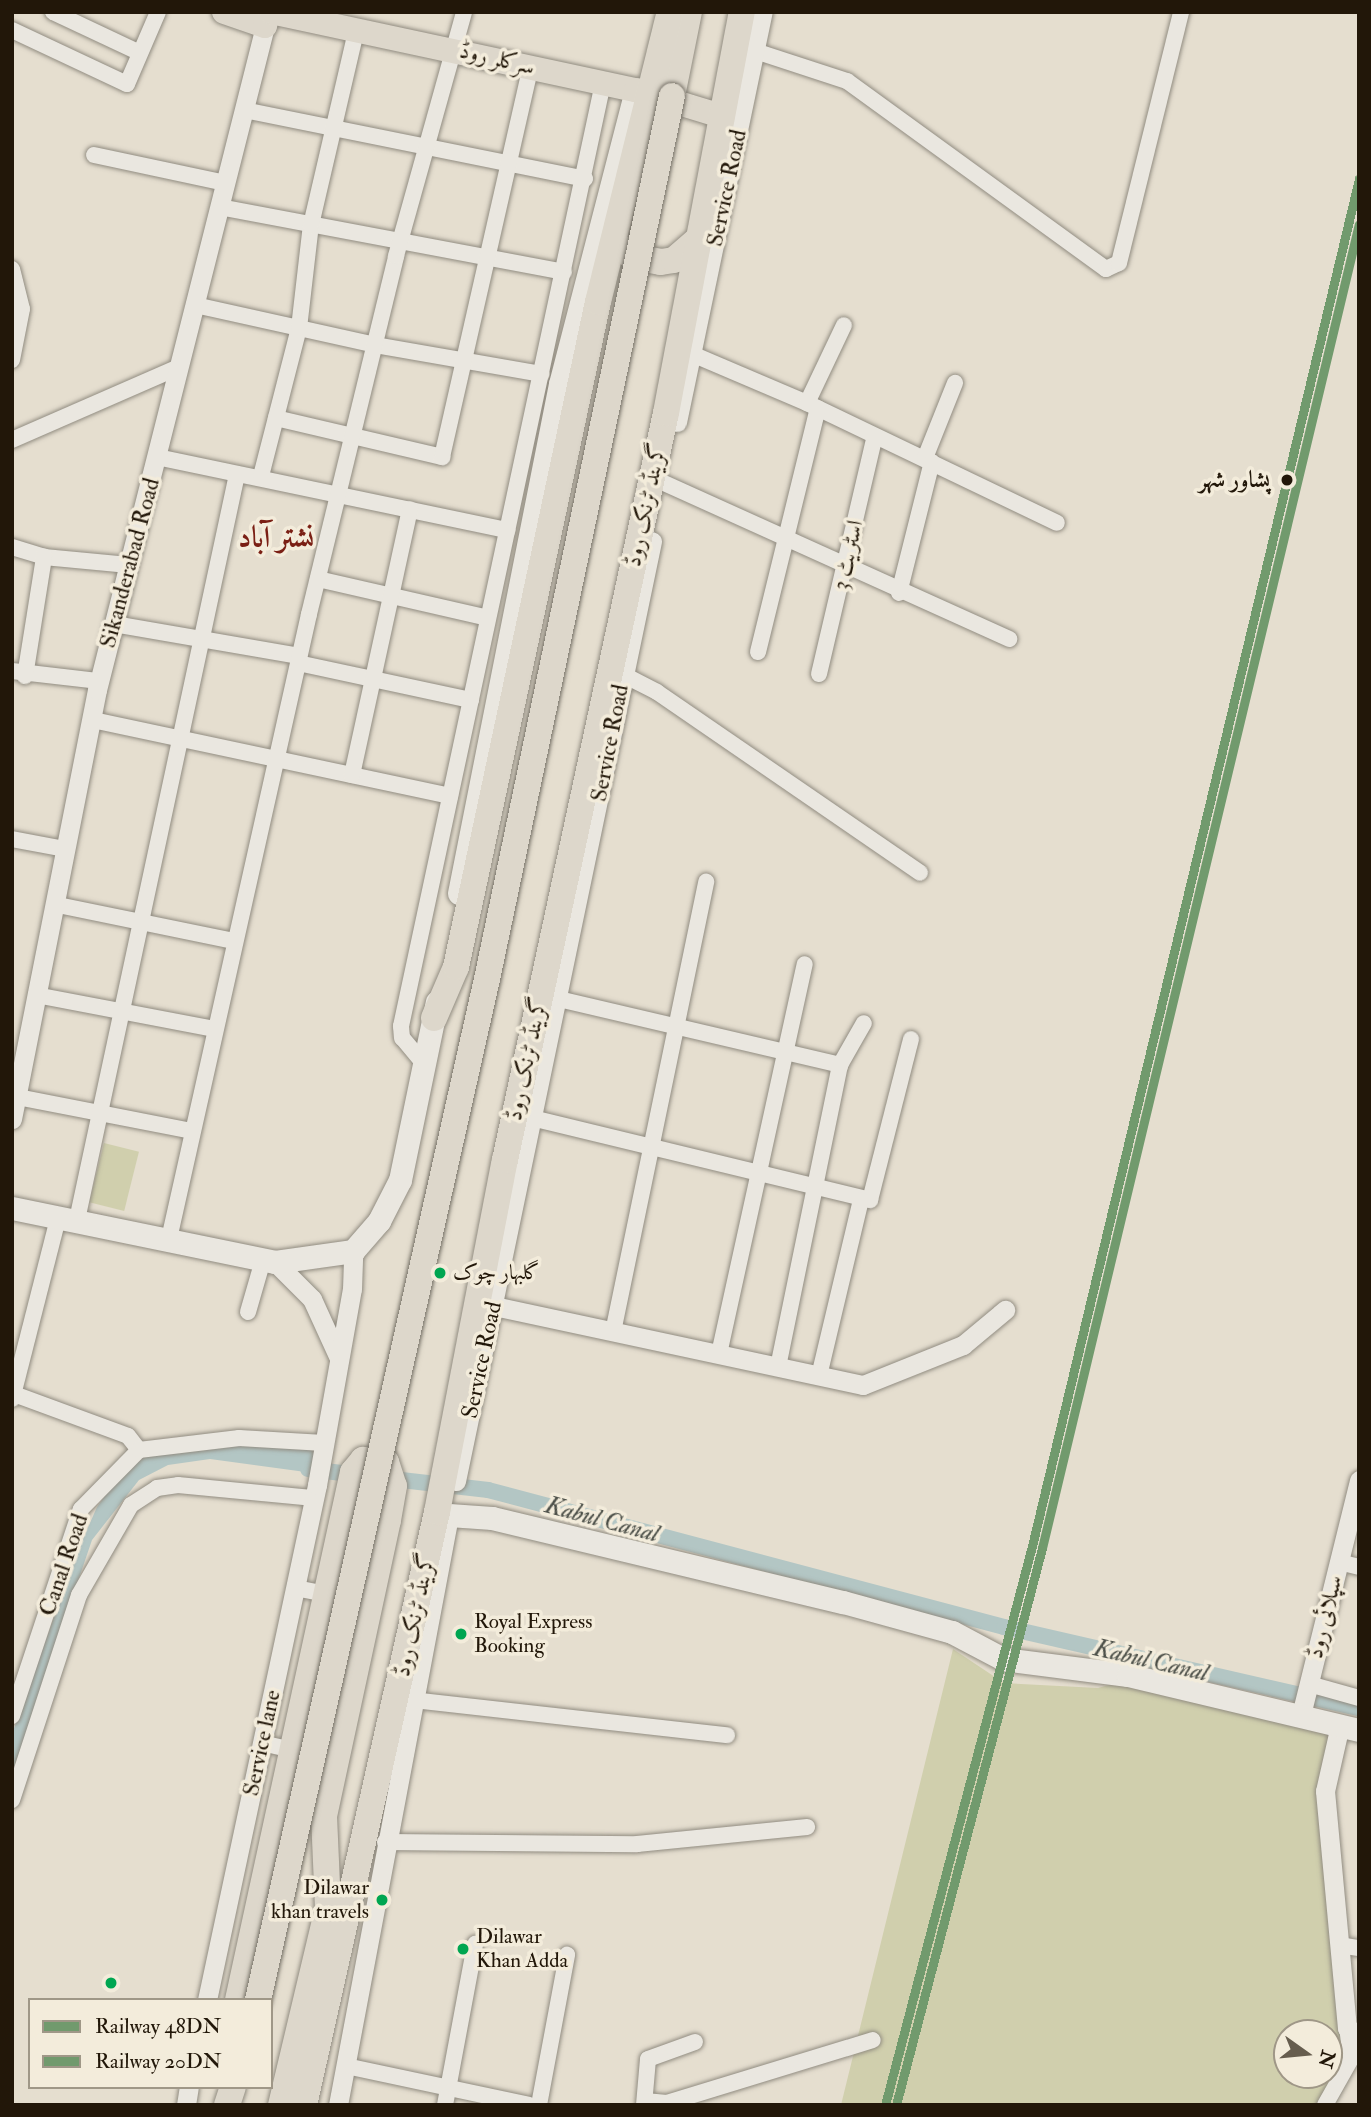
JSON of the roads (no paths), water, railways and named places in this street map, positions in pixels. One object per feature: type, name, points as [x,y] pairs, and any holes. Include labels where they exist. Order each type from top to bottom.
[{"type":"highway","points":[[434,1018],[457,967],[603,283],[616,237],[644,92],[670,12]]},
{"type":"highway","points":[[258,1998],[485,992],[689,12]]},
{"type":"highway","name":"گرینڈ ٹرنک روڈ","points":[[304,2105],[446,1509],[450,1472],[666,413],[684,298],[742,12]]},
{"type":"highway","points":[[616,237],[625,253],[661,262],[674,260],[696,241]]},
{"type":"highway","points":[[603,283],[614,273],[643,271],[684,298]]},
{"type":"highway","points":[[238,1998],[353,1472],[363,1460],[386,1462],[393,1473],[392,1497],[324,1816],[328,1908],[281,2105]]},
{"type":"main road","name":"سرکلر روڈ","points":[[224,12],[451,48],[644,92],[721,116]]},
{"type":"main road","points":[[12,1208],[269,1261],[353,1251],[379,1221],[400,1180],[425,1065],[560,384],[644,92]]},
{"type":"main road","points":[[446,1509],[492,1518],[952,1632],[1003,1659],[1128,1675],[1349,1727]]},
{"type":"street","points":[[53,12],[140,53]]},
{"type":"street","points":[[12,30],[127,84],[158,12]]},
{"type":"street","points":[[169,1239],[234,941],[374,345],[451,48],[464,12]]},
{"type":"street","name":"Service Road","points":[[450,1472],[494,1307],[763,12]]},
{"type":"street","points":[[755,51],[847,82],[1106,269],[1119,263],[1181,12]]},
{"type":"street","name":"Sikanderabad Road","points":[[12,1119],[36,995],[58,905],[65,849],[99,681],[268,17]]},
{"type":"street","points":[[261,476],[299,328],[312,225],[356,31]]},
{"type":"street","points":[[276,418],[442,457],[531,66]]},
{"type":"street","points":[[425,1065],[402,1038],[401,1026],[585,179],[603,83]]},
{"type":"street","points":[[244,110],[424,149],[585,179]]},
{"type":"street","points":[[94,155],[226,183]]},
{"type":"street","points":[[220,207],[399,244],[564,272]]},
{"type":"street","points":[[12,360],[22,309],[13,278]]},
{"type":"street","points":[[195,305],[374,345],[541,374]]},
{"type":"street","points":[[758,652],[787,541],[812,405],[844,325]]},
{"type":"street","points":[[692,354],[812,405],[1057,523]]},
{"type":"street","points":[[12,440],[179,367]]},
{"type":"street","points":[[899,593],[928,460],[955,383]]},
{"type":"street","name":"اسٹریٹ 3","points":[[819,674],[875,436]]},
{"type":"street","points":[[157,457],[237,474],[261,476],[507,530]]},
{"type":"street","points":[[237,474],[100,1111],[13,1396],[128,1436],[139,1450],[239,1438],[323,1448]]},
{"type":"street","points":[[664,483],[899,593],[1009,639]]},
{"type":"street","points":[[352,775],[410,509]]},
{"type":"street","points":[[12,547],[44,557],[129,565]]},
{"type":"street","points":[[44,557],[19,673],[99,681]]},
{"type":"street","points":[[318,579],[488,618]]},
{"type":"street","points":[[114,624],[299,659],[471,700]]},
{"type":"street","points":[[624,675],[657,692],[920,873]]},
{"type":"street","points":[[93,720],[450,796]]},
{"type":"street","points":[[12,839],[65,849]]},
{"type":"street","points":[[613,1332],[649,1147],[706,881]]},
{"type":"street","points":[[58,905],[234,941]]},
{"type":"street","points":[[719,1354],[804,964]]},
{"type":"street","points":[[36,995],[214,1029]]},
{"type":"street","points":[[559,999],[840,1065]]},
{"type":"street","points":[[778,1367],[840,1065],[864,1023]]},
{"type":"street","points":[[533,1118],[861,1200],[870,1200],[911,1039]]},
{"type":"street","points":[[17,1097],[192,1131]]},
{"type":"street","points":[[820,1376],[861,1200]]},
{"type":"street","name":"Service lane","points":[[207,1998],[315,1491],[352,1289],[353,1251]]},
{"type":"street","points":[[248,1312],[269,1261],[312,1299],[338,1356]]},
{"type":"street","points":[[494,1307],[863,1385],[963,1345],[1005,1310]]},
{"type":"street","name":"Canal Road","points":[[12,1716],[81,1509],[139,1450]]},
{"type":"street","points":[[12,1800],[79,1595],[131,1506],[157,1488],[178,1485],[315,1491]]},
{"type":"street","name":"سپلائی روڈ","points":[[1301,1714],[1358,1486]]},
{"type":"street","points":[[338,2105],[446,1509]]},
{"type":"street","points":[[1339,1562],[1359,1567]]},
{"type":"street","points":[[295,1588],[326,1594]]},
{"type":"street","points":[[1309,1684],[1359,1698]]},
{"type":"street","points":[[413,1700],[727,1735]]},
{"type":"street","points":[[1325,2105],[1351,2059],[1353,2031],[1349,1946],[1325,1791],[1349,1727]]},
{"type":"street","points":[[262,1743],[293,1750]]},
{"type":"street","points":[[385,1842],[637,1844],[807,1827]]},
{"type":"street","points":[[446,2098],[475,1944]]},
{"type":"street","points":[[539,2105],[567,1955]]},
{"type":"street","points":[[327,2008],[355,2017]]},
{"type":"street","points":[[695,2042],[648,2059],[645,2103],[667,2104],[711,2097],[873,2040]]},
{"type":"street","points":[[345,2066],[446,2098],[528,2105]]},
{"type":"waterway","name":"Kabul Canal","points":[[308,1469],[359,1475]]},
{"type":"waterway","name":"Kabul Canal","points":[[384,1478],[488,1490],[1004,1627],[1359,1708]]},
{"type":"rail line","name":"48DN","points":[[885,2105],[1032,1546],[1359,179]]},
{"type":"rail line","name":"20DN","points":[[896,2105],[1042,1548],[1359,224]]},
{"type":"place","name":"پشاور شہر","points":[[1287,480]]},
{"type":"place","name":"گلبہار چوک","points":[[440,1273]]},
{"type":"place","name":"Royal Express Booking","points":[[461,1634]]},
{"type":"place","name":"Dilawar khan travels","points":[[382,1900]]},
{"type":"place","name":"Dilawar Khan Adda","points":[[463,1949]]},
{"type":"district","name":"نشتر آباد","points":[[276,538]]}]
